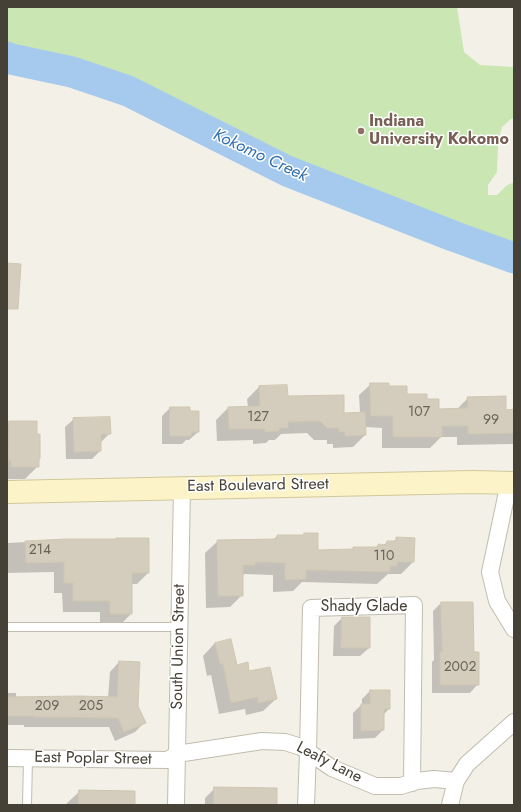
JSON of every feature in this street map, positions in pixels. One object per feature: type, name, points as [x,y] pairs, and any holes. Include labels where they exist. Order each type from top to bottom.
[{"type":"main road","name":"East Boulevard Street","points":[[7,492],[473,482],[512,483]]},
{"type":"street","points":[[512,483],[490,572],[497,601],[514,629]]},
{"type":"street","name":"South Union Street","points":[[176,805],[182,488]]},
{"type":"street","name":"Shady Glade","points":[[306,805],[311,608],[414,605],[412,783]]},
{"type":"street","points":[[450,805],[456,782],[467,764],[514,722]]},
{"type":"street","name":"Leafy Lane","points":[[177,754],[262,742],[285,742],[300,747],[332,768],[375,786],[401,786],[434,778],[456,782]]},
{"type":"street","name":"East Poplar Street","points":[[7,758],[168,760],[177,754]]},
{"type":"lane","points":[[7,626],[179,627]]},
{"type":"lane","points":[[27,805],[28,758]]},
{"type":"green space","name":"Indiana University Kokomo","points":[[7,7],[457,7],[464,52],[480,65],[514,67],[514,118],[502,127],[498,147],[497,172],[488,185],[488,195],[497,195],[506,186],[514,182],[514,258],[453,236],[287,171],[128,91],[72,72],[11,59],[7,57]]},
{"type":"building","points":[[7,263],[21,264],[18,309],[7,309]]},
{"type":"building","points":[[370,383],[389,383],[389,386],[407,386],[407,394],[427,394],[427,399],[439,399],[439,409],[468,408],[467,397],[506,396],[506,410],[514,409],[514,433],[468,434],[468,426],[442,426],[442,437],[393,437],[393,416],[371,416]]},
{"type":"building","points":[[287,385],[288,396],[344,395],[344,413],[365,412],[366,435],[345,436],[345,432],[339,432],[339,428],[327,428],[320,421],[288,422],[288,428],[279,428],[279,431],[265,432],[265,429],[229,429],[228,407],[260,406],[259,386]]},
{"type":"building","points":[[170,407],[190,407],[190,411],[199,411],[199,432],[192,432],[191,436],[170,436]]},
{"type":"building","points":[[110,417],[111,434],[101,434],[101,451],[74,452],[73,418]]},
{"type":"building","points":[[9,421],[37,421],[37,434],[40,434],[39,467],[11,467],[11,460],[9,461]]},
{"type":"building","points":[[304,533],[318,533],[318,550],[353,549],[353,547],[378,547],[378,544],[386,545],[387,541],[396,541],[396,537],[415,538],[414,562],[397,562],[397,566],[390,566],[390,572],[306,570],[306,579],[285,580],[285,563],[255,562],[255,565],[243,565],[243,596],[218,596],[217,540],[277,539],[277,535],[304,535]]},
{"type":"building","points":[[149,538],[149,573],[132,573],[132,614],[110,614],[110,601],[73,601],[73,583],[64,583],[64,562],[26,563],[25,541]]},
{"type":"building","points":[[441,602],[473,602],[474,652],[479,652],[479,685],[440,685],[440,652],[442,652]]},
{"type":"building","points":[[342,617],[370,617],[370,648],[341,648]]},
{"type":"building","points":[[231,639],[237,665],[248,662],[249,671],[270,667],[277,699],[258,703],[257,697],[231,703],[223,664],[220,664],[215,643]]},
{"type":"building","points":[[119,661],[140,662],[138,706],[146,723],[124,732],[118,718],[7,716],[7,697],[117,697]]},
{"type":"building","points":[[370,690],[390,690],[390,709],[384,709],[384,730],[361,731],[361,704],[370,704]]},
{"type":"building","points":[[214,787],[277,788],[277,805],[214,805]]},
{"type":"building","points":[[79,790],[135,791],[135,805],[79,805]]},
{"type":"waterway","name":"Kokomo Creek","points":[[7,57],[72,72],[128,91],[287,171],[453,236],[514,258]]},
{"type":"place","name":"Indiana University Kokomo","points":[[361,131]]}]
